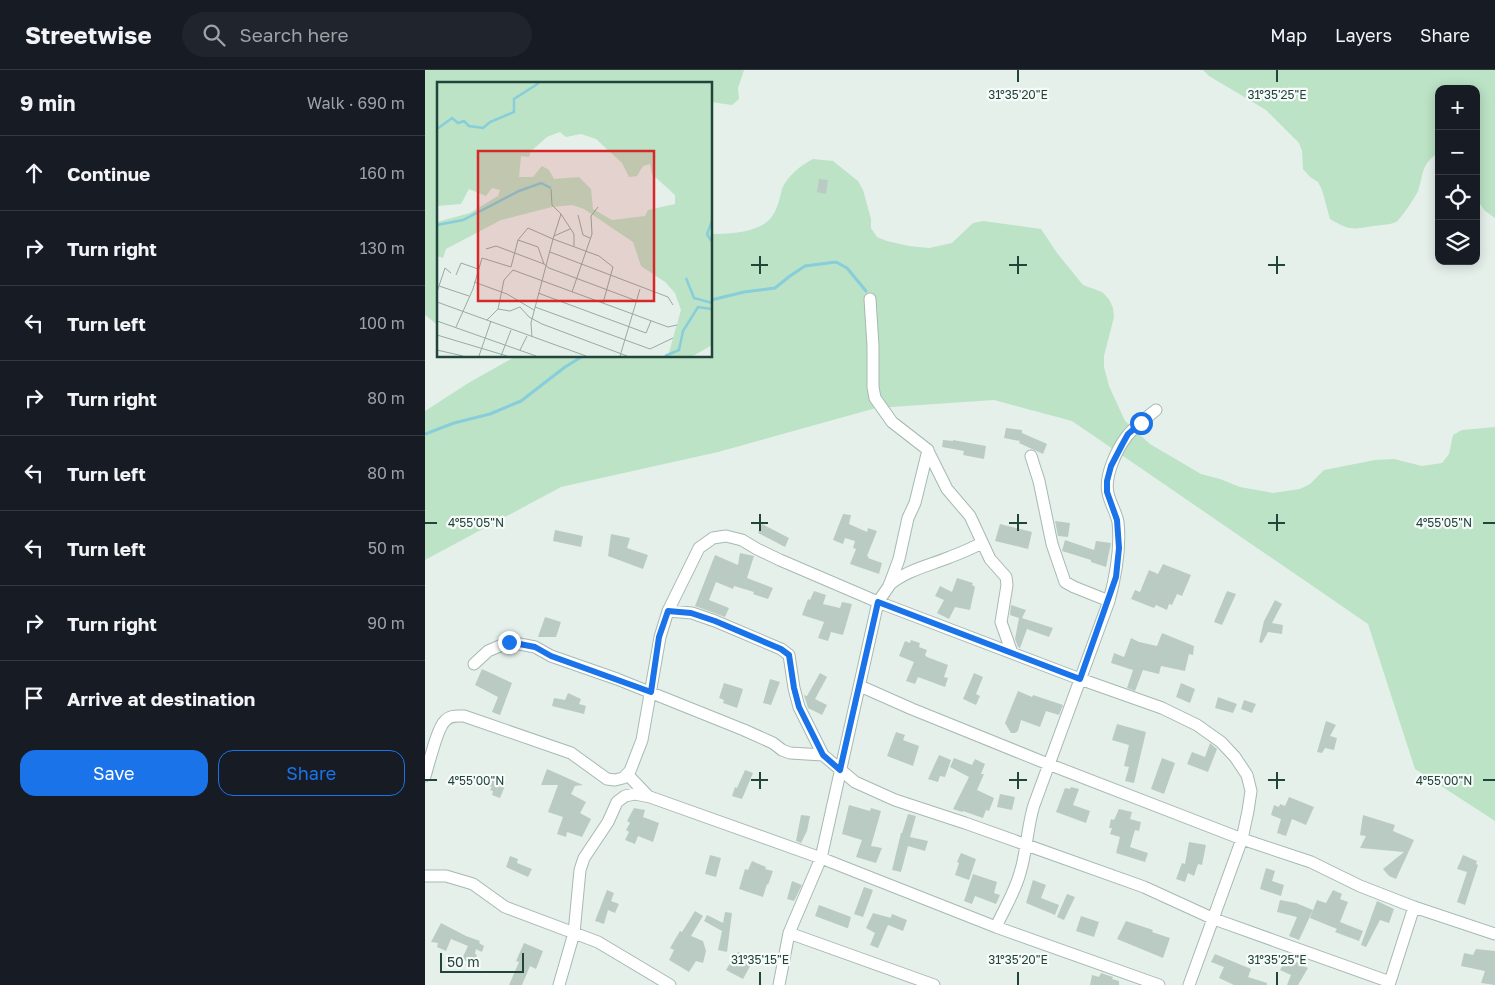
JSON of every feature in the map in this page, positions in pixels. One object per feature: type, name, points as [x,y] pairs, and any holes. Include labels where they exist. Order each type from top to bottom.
[{"type":"street","points":[[870,299],[875,398],[892,422],[927,448],[947,489],[971,516],[990,559],[1007,580],[1001,622],[1012,653]]},
{"type":"street","points":[[996,927],[1020,875],[1027,845],[1029,824],[1048,764],[1109,601],[1116,577],[1119,548],[1117,520],[1107,492],[1107,481],[1111,466],[1128,434],[1156,410]]},
{"type":"street","points":[[889,586],[899,559],[908,518],[915,503],[928,451]]},
{"type":"street","points":[[1031,456],[1039,481],[1052,544],[1065,582],[1074,588],[1109,601]]},
{"type":"street","points":[[425,776],[440,728],[452,716],[464,716],[571,754],[607,779],[623,778],[630,771],[642,740],[659,637],[668,611],[699,548],[713,538],[726,536],[742,540],[780,560],[878,602],[1080,679],[1162,708],[1197,725],[1221,742],[1235,757],[1247,775],[1251,791],[1242,839],[1189,985]]},
{"type":"street","points":[[779,985],[789,934],[821,858],[878,602],[889,586],[900,576],[982,543]]},
{"type":"street","points":[[668,611],[691,613],[715,621],[781,649],[789,655],[799,707],[823,755],[855,782],[895,800],[1144,887],[1214,919],[1390,983],[1414,908]]},
{"type":"street","points":[[474,664],[488,651],[509,642],[535,647],[551,656],[651,692],[744,730],[790,754],[823,755]]},
{"type":"street","points":[[860,686],[1048,764],[1242,839],[1311,862],[1360,886],[1414,908],[1495,934]]},
{"type":"street","points":[[627,774],[650,798]]},
{"type":"street","points":[[615,780],[617,802]]},
{"type":"street","points":[[559,985],[575,932],[580,870],[584,858],[608,822],[617,802],[625,796],[635,794],[821,858],[996,927],[1159,985]]},
{"type":"street","points":[[425,876],[447,876],[473,884],[505,907],[598,942],[670,985]]},
{"type":"street","points":[[789,934],[934,985]]},
{"type":"green space","points":[[425,70],[744,70],[738,88],[739,99],[732,105],[713,102],[713,82],[437,82],[437,324],[425,315]]},
{"type":"green space","points":[[1203,70],[1495,70],[1495,218],[1484,210],[1480,204],[1480,85],[1435,85],[1435,155],[1426,165],[1418,191],[1396,222],[1355,228],[1346,227],[1330,219],[1318,182],[1303,169],[1302,151],[1299,143],[1266,110],[1209,76]]},
{"type":"green space","points":[[813,159],[833,161],[858,181],[863,190],[871,219],[871,228],[877,237],[887,241],[929,248],[952,243],[973,223],[983,221],[1041,229],[1057,253],[1083,285],[1102,292],[1109,299],[1113,308],[1114,317],[1104,356],[1104,367],[1109,386],[1125,421],[1150,444],[1201,474],[1240,487],[1273,493],[1300,489],[1310,484],[1324,470],[1375,460],[1394,459],[1422,466],[1442,463],[1449,454],[1453,435],[1462,430],[1495,427],[1495,821],[1415,769],[1368,624],[1072,421],[994,400],[876,408],[718,452],[561,487],[425,560],[425,411],[512,358],[713,358],[713,234],[727,234],[754,229],[768,221],[775,212],[782,189],[787,180],[799,168]]},
{"type":"building","points":[[819,179],[828,180],[826,194],[817,192]]},
{"type":"building","points":[[1006,428],[1022,430],[1022,433],[1047,444],[1043,454],[1019,443],[1020,441],[1004,438]]},
{"type":"building","points":[[943,440],[986,446],[984,459],[963,455],[964,451],[942,447]]},
{"type":"building","points":[[843,514],[851,515],[849,524],[867,532],[868,528],[877,531],[867,556],[882,563],[879,574],[850,564],[856,549],[853,548],[855,541],[845,538],[843,544],[833,540]]},
{"type":"building","points":[[1055,521],[1070,523],[1068,537],[1058,536]]},
{"type":"building","points":[[762,524],[789,538],[785,547],[758,533]]},
{"type":"building","points":[[1000,524],[1032,532],[1028,549],[995,541]]},
{"type":"building","points":[[555,530],[583,536],[581,547],[553,541]]},
{"type":"building","points":[[611,534],[630,538],[627,548],[648,555],[643,569],[608,556]]},
{"type":"building","points":[[1065,540],[1094,550],[1096,541],[1111,543],[1106,567],[1062,551]]},
{"type":"building","points":[[740,553],[754,556],[747,578],[773,588],[768,599],[753,594],[754,592],[734,586],[733,589],[716,582],[709,600],[729,608],[725,617],[695,606],[715,555],[738,565]]},
{"type":"building","points":[[1163,564],[1191,575],[1182,596],[1177,594],[1172,605],[1169,604],[1167,610],[1156,605],[1154,608],[1131,599],[1135,590],[1140,592],[1149,570],[1158,574]]},
{"type":"building","points":[[957,578],[973,583],[972,585],[975,587],[970,610],[955,607],[949,619],[937,613],[944,600],[935,596],[940,586],[952,592]]},
{"type":"building","points":[[814,591],[826,595],[823,604],[840,608],[842,602],[852,604],[843,635],[831,632],[828,641],[818,638],[824,622],[802,615],[808,599],[810,600]]},
{"type":"building","points":[[1227,591],[1236,594],[1222,625],[1214,622]]},
{"type":"building","points":[[1275,600],[1282,604],[1272,623],[1283,625],[1282,634],[1268,632],[1262,643],[1259,642],[1264,621]]},
{"type":"building","points":[[1011,605],[1026,610],[1022,618],[1053,628],[1049,637],[1027,629],[1020,648],[1018,647],[1015,639],[1019,618],[1010,615]]},
{"type":"building","points":[[545,617],[561,622],[556,637],[538,637]]},
{"type":"building","points":[[1162,633],[1194,646],[1193,655],[1189,654],[1185,671],[1161,666],[1159,674],[1143,670],[1135,691],[1127,688],[1133,670],[1111,663],[1114,653],[1124,657],[1131,638],[1157,646]]},
{"type":"building","points":[[911,640],[920,643],[919,647],[927,650],[925,655],[927,657],[948,665],[944,677],[948,678],[945,687],[918,677],[915,684],[906,681],[914,662],[899,656],[905,641],[910,643]]},
{"type":"building","points":[[482,669],[512,683],[500,715],[492,712],[498,697],[475,685]]},
{"type":"building","points":[[820,673],[827,677],[815,699],[827,705],[822,715],[808,708],[804,695],[807,696]]},
{"type":"building","points":[[974,673],[983,677],[976,694],[980,696],[976,705],[963,699]]},
{"type":"building","points":[[770,679],[780,682],[771,705],[763,703]]},
{"type":"building","points":[[724,683],[743,689],[737,708],[723,703],[724,700],[719,698]]},
{"type":"building","points":[[1181,683],[1195,689],[1190,703],[1176,697]]},
{"type":"building","points":[[1018,691],[1032,697],[1033,695],[1063,705],[1059,715],[1046,711],[1040,727],[1021,720],[1018,731],[1011,733],[1005,723]]},
{"type":"building","points":[[568,693],[581,699],[579,704],[586,706],[584,714],[552,706],[554,698],[565,700]]},
{"type":"building","points":[[1218,697],[1237,704],[1233,713],[1215,708]]},
{"type":"building","points":[[1244,700],[1256,704],[1252,713],[1241,709]]},
{"type":"building","points":[[1326,721],[1336,725],[1330,736],[1337,738],[1334,750],[1325,748],[1322,753],[1317,752]]},
{"type":"building","points":[[1117,724],[1146,732],[1134,783],[1125,781],[1129,767],[1124,766],[1129,745],[1112,740]]},
{"type":"building","points":[[896,732],[905,735],[903,740],[919,746],[913,766],[887,756]]},
{"type":"building","points":[[1210,743],[1217,749],[1208,772],[1187,764],[1192,752],[1205,757]]},
{"type":"building","points":[[939,755],[951,760],[945,777],[940,776],[938,782],[928,779]]},
{"type":"building","points":[[954,758],[972,765],[975,759],[985,764],[981,774],[984,774],[977,790],[994,798],[989,811],[986,810],[983,818],[953,809],[969,777],[950,767]]},
{"type":"building","points":[[1162,758],[1175,763],[1164,794],[1151,789]]},
{"type":"building","points":[[547,769],[583,785],[575,786],[571,794],[586,802],[580,813],[591,819],[582,837],[567,832],[566,837],[557,834],[563,817],[548,812],[558,785],[541,785]]},
{"type":"building","points":[[745,770],[753,773],[742,799],[732,796]]},
{"type":"building","points":[[491,778],[506,783],[500,798],[492,795],[493,791],[490,790],[492,787],[488,786]]},
{"type":"building","points":[[1071,787],[1079,789],[1073,805],[1090,811],[1086,823],[1056,812],[1065,788],[1070,789]]},
{"type":"building","points":[[1000,794],[1015,797],[1012,810],[997,807]]},
{"type":"building","points":[[1289,797],[1314,807],[1306,825],[1292,819],[1286,836],[1277,833],[1281,819],[1271,815],[1274,805],[1279,807],[1280,804],[1285,806]]},
{"type":"building","points":[[849,805],[870,811],[871,808],[881,811],[871,846],[882,848],[876,863],[856,857],[862,840],[842,834]]},
{"type":"building","points":[[634,808],[645,810],[643,817],[659,823],[653,842],[638,836],[635,844],[625,840],[629,832],[626,830],[630,823],[627,821]]},
{"type":"building","points":[[1119,809],[1132,812],[1130,819],[1141,822],[1139,831],[1135,830],[1130,847],[1148,853],[1145,862],[1116,853],[1120,837],[1110,834],[1112,828],[1109,828],[1111,819],[1114,820]]},
{"type":"building","points":[[908,814],[916,816],[910,837],[928,841],[925,851],[908,846],[901,872],[892,870],[901,833]]},
{"type":"building","points":[[801,815],[810,816],[807,831],[801,843],[796,841]]},
{"type":"building","points":[[1363,815],[1395,825],[1393,831],[1414,840],[1396,879],[1389,876],[1383,869],[1404,852],[1360,848],[1366,836],[1360,835]]},
{"type":"building","points":[[1189,842],[1206,845],[1202,865],[1198,864],[1194,876],[1188,873],[1185,882],[1176,879],[1182,863],[1185,864]]},
{"type":"building","points":[[961,853],[976,859],[969,880],[955,875]]},
{"type":"building","points":[[710,855],[721,858],[716,877],[705,874]]},
{"type":"building","points":[[1463,855],[1477,861],[1476,864],[1478,865],[1465,905],[1457,902],[1467,872],[1457,869]]},
{"type":"building","points":[[510,856],[518,859],[517,863],[532,869],[528,877],[506,867]]},
{"type":"building","points":[[752,861],[766,867],[765,869],[773,871],[763,897],[739,889],[745,869],[748,870]]},
{"type":"building","points":[[1266,868],[1275,871],[1272,881],[1284,885],[1281,896],[1260,889]]},
{"type":"building","points":[[973,874],[997,882],[994,893],[1000,895],[996,904],[975,896],[972,904],[964,901]]},
{"type":"building","points":[[1033,880],[1046,885],[1041,898],[1059,905],[1055,915],[1026,903]]},
{"type":"building","points":[[792,881],[802,885],[794,901],[787,899]]},
{"type":"building","points":[[864,887],[873,890],[863,917],[854,914]]},
{"type":"building","points":[[607,890],[614,893],[611,901],[619,904],[615,913],[608,910],[604,924],[595,921]]},
{"type":"building","points":[[1333,890],[1342,894],[1340,899],[1348,902],[1340,922],[1363,931],[1359,941],[1335,932],[1337,929],[1310,918],[1317,900],[1326,903]]},
{"type":"building","points":[[1067,894],[1075,897],[1064,920],[1057,917]]},
{"type":"building","points":[[1280,900],[1296,903],[1313,910],[1299,940],[1289,936],[1297,917],[1277,912]]},
{"type":"building","points":[[1377,901],[1394,909],[1389,923],[1380,920],[1366,947],[1361,945]]},
{"type":"building","points":[[819,905],[851,917],[848,928],[815,916]]},
{"type":"building","points":[[695,911],[703,916],[691,936],[703,941],[706,951],[703,963],[696,961],[689,972],[669,960],[674,950],[670,948]]},
{"type":"building","points":[[725,912],[732,913],[727,952],[718,950],[722,931],[704,921],[707,915],[723,923]]},
{"type":"building","points":[[873,913],[891,918],[878,948],[870,945],[875,933],[866,928]]},
{"type":"building","points":[[892,914],[907,920],[903,931],[888,925]]},
{"type":"building","points":[[1081,916],[1099,922],[1094,937],[1076,931]]},
{"type":"building","points":[[1126,921],[1170,938],[1163,958],[1117,939]]},
{"type":"building","points":[[441,923],[480,941],[479,943],[484,946],[482,952],[476,949],[475,954],[477,955],[473,964],[462,959],[468,946],[451,939],[446,951],[437,947],[438,943],[431,942]]},
{"type":"building","points":[[524,943],[543,951],[536,969],[530,966],[522,985],[509,985],[519,962],[516,961]]},
{"type":"building","points":[[1476,949],[1495,951],[1495,985],[1481,983],[1485,971],[1461,966],[1464,953],[1473,955]]},
{"type":"building","points":[[738,952],[754,959],[743,979],[726,970],[732,960],[735,961]]},
{"type":"building","points":[[1215,954],[1251,969],[1248,977],[1267,983],[1267,985],[1234,985],[1219,978],[1224,967],[1211,962]]},
{"type":"building","points":[[1287,957],[1308,968],[1298,985],[1287,985],[1291,975],[1280,970]]},
{"type":"building","points":[[1101,973],[1119,981],[1119,985],[1090,985],[1092,975],[1099,977]]},
{"type":"waterway","points":[[713,300],[744,292],[775,288],[805,266],[836,262],[847,268],[866,291]]},
{"type":"waterway","points":[[425,434],[454,423],[490,414],[521,401],[580,358]]},
{"type":"route","points":[[509,642],[535,647],[551,656],[651,692],[659,637],[668,611],[691,613],[715,621],[781,649],[789,655],[799,707],[823,755],[840,770],[878,602],[1080,679],[1116,577],[1119,548],[1117,520],[1107,492],[1107,481],[1111,466],[1128,434],[1141,423]]}]
